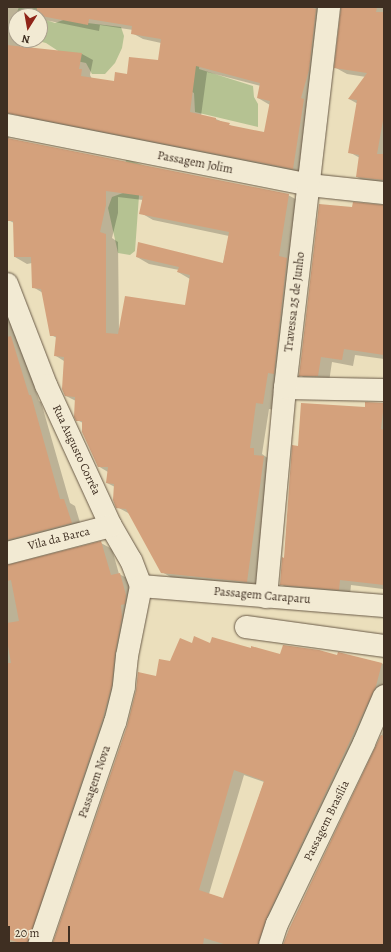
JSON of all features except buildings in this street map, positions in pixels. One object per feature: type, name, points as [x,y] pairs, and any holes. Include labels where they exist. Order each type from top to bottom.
[{"type":"street","name":"Travessa 25 de Junho","points":[[266,597],[285,388],[329,7]]},
{"type":"street","name":"Passagem Jolim","points":[[7,125],[309,186],[384,193]]},
{"type":"street","name":"Rua Augusto Corrêa","points":[[7,284],[46,385],[111,526],[131,560],[140,586],[136,615]]},
{"type":"street","points":[[285,388],[384,390]]},
{"type":"street","name":"Vila da Barca","points":[[7,554],[111,526]]},
{"type":"street","name":"Passagem Caraparu","points":[[140,586],[384,606]]},
{"type":"street","name":"Passagem Nova","points":[[39,945],[115,722],[124,687],[127,656],[136,615]]},
{"type":"street","points":[[246,627],[384,646]]},
{"type":"street","name":"Passagem Brasília","points":[[270,945],[277,924],[364,742],[384,696]]},
{"type":"green space","points":[[19,7],[38,7],[38,8]]},
{"type":"green space","points":[[69,18],[79,22],[121,27],[124,36],[122,48],[115,63],[105,74],[92,74],[86,63],[72,60],[48,44],[48,21],[55,23]]},
{"type":"green space","points":[[201,48],[199,69],[253,86],[254,97],[258,104],[258,127],[195,112],[194,93],[180,86]]},
{"type":"green space","points":[[126,159],[145,166],[140,182],[135,251],[130,255],[118,253],[108,208],[112,197],[123,193]]}]
